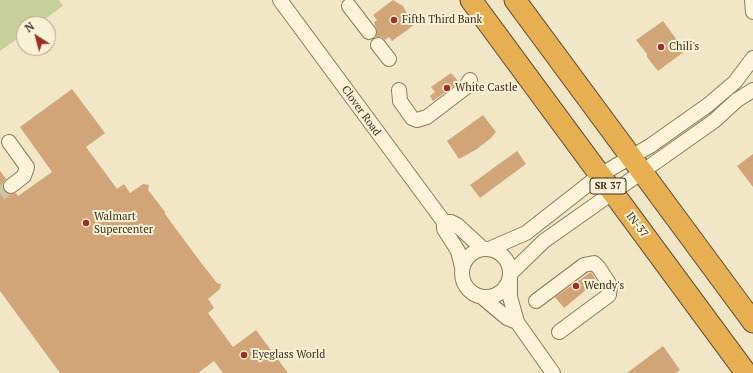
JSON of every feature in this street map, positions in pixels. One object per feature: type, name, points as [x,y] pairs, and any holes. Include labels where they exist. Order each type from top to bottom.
[{"type":"highway","name":"IN-37","points":[[470,0],[746,373]]},
{"type":"highway","points":[[515,0],[753,322]]},
{"type":"street","name":"Clover Road","points":[[280,0],[444,222],[444,229],[458,251],[462,267]]},
{"type":"street","points":[[752,0],[753,12]]},
{"type":"street","points":[[349,6],[369,32]]},
{"type":"street","points":[[378,45],[390,59]]},
{"type":"street","points":[[482,297],[497,295],[508,284],[510,276],[544,241],[613,192],[650,146],[713,101],[735,82],[753,58]]},
{"type":"street","points":[[399,90],[400,101],[412,118],[418,120],[465,88],[470,80]]},
{"type":"street","points":[[517,322],[507,318],[482,297],[473,294],[467,289],[461,274],[462,267],[468,256],[477,250],[486,249],[526,233],[600,175],[637,164],[714,121],[737,100],[753,90]]},
{"type":"street","points":[[9,142],[27,167],[24,176],[11,186]]},
{"type":"street","points":[[444,222],[451,222],[457,225],[486,249],[502,254],[510,267],[510,297],[517,322],[553,373]]},
{"type":"street","points":[[536,301],[584,265],[594,264],[600,268],[610,285],[609,295],[559,332]]},
{"type":"green space","points":[[0,0],[59,0],[63,6],[49,16],[16,16],[16,40],[0,51]]},
{"type":"building","points":[[393,0],[403,6],[414,25],[392,41],[389,37],[385,40],[381,37],[376,37],[377,31],[374,22],[377,20],[373,15]]},
{"type":"building","points":[[663,21],[685,51],[658,71],[636,40]]},
{"type":"building","points":[[451,73],[459,82],[433,101],[430,96],[435,92],[431,87]]},
{"type":"building","name":"Walmart Supercenter","points":[[72,89],[105,133],[86,147],[117,189],[124,184],[130,193],[143,184],[149,185],[148,190],[165,214],[217,283],[221,284],[220,289],[208,299],[214,308],[208,313],[233,347],[256,330],[288,373],[223,373],[214,361],[198,373],[60,373],[0,291],[0,171],[6,179],[3,183],[4,191],[8,194],[16,193],[18,196],[52,172],[20,127]]},
{"type":"building","points":[[483,115],[496,132],[477,149],[459,159],[447,141]]},
{"type":"building","points":[[517,151],[526,164],[480,198],[470,185]]},
{"type":"building","points":[[753,154],[753,187],[737,166]]},
{"type":"building","points":[[591,272],[597,281],[564,308],[555,297]]},
{"type":"building","points":[[663,346],[680,370],[676,373],[627,373]]},
{"type":"tunnel","points":[[0,194],[11,186]]},
{"type":"place","name":"Fifth Third Bank","points":[[394,20]]},
{"type":"place","name":"Chili's","points":[[661,47]]},
{"type":"place","name":"White Castle","points":[[447,88]]},
{"type":"place","name":"Walmart Supercenter","points":[[86,223]]},
{"type":"place","name":"Wendy's","points":[[576,286]]},
{"type":"place","name":"Eyeglass World","points":[[244,355]]}]
